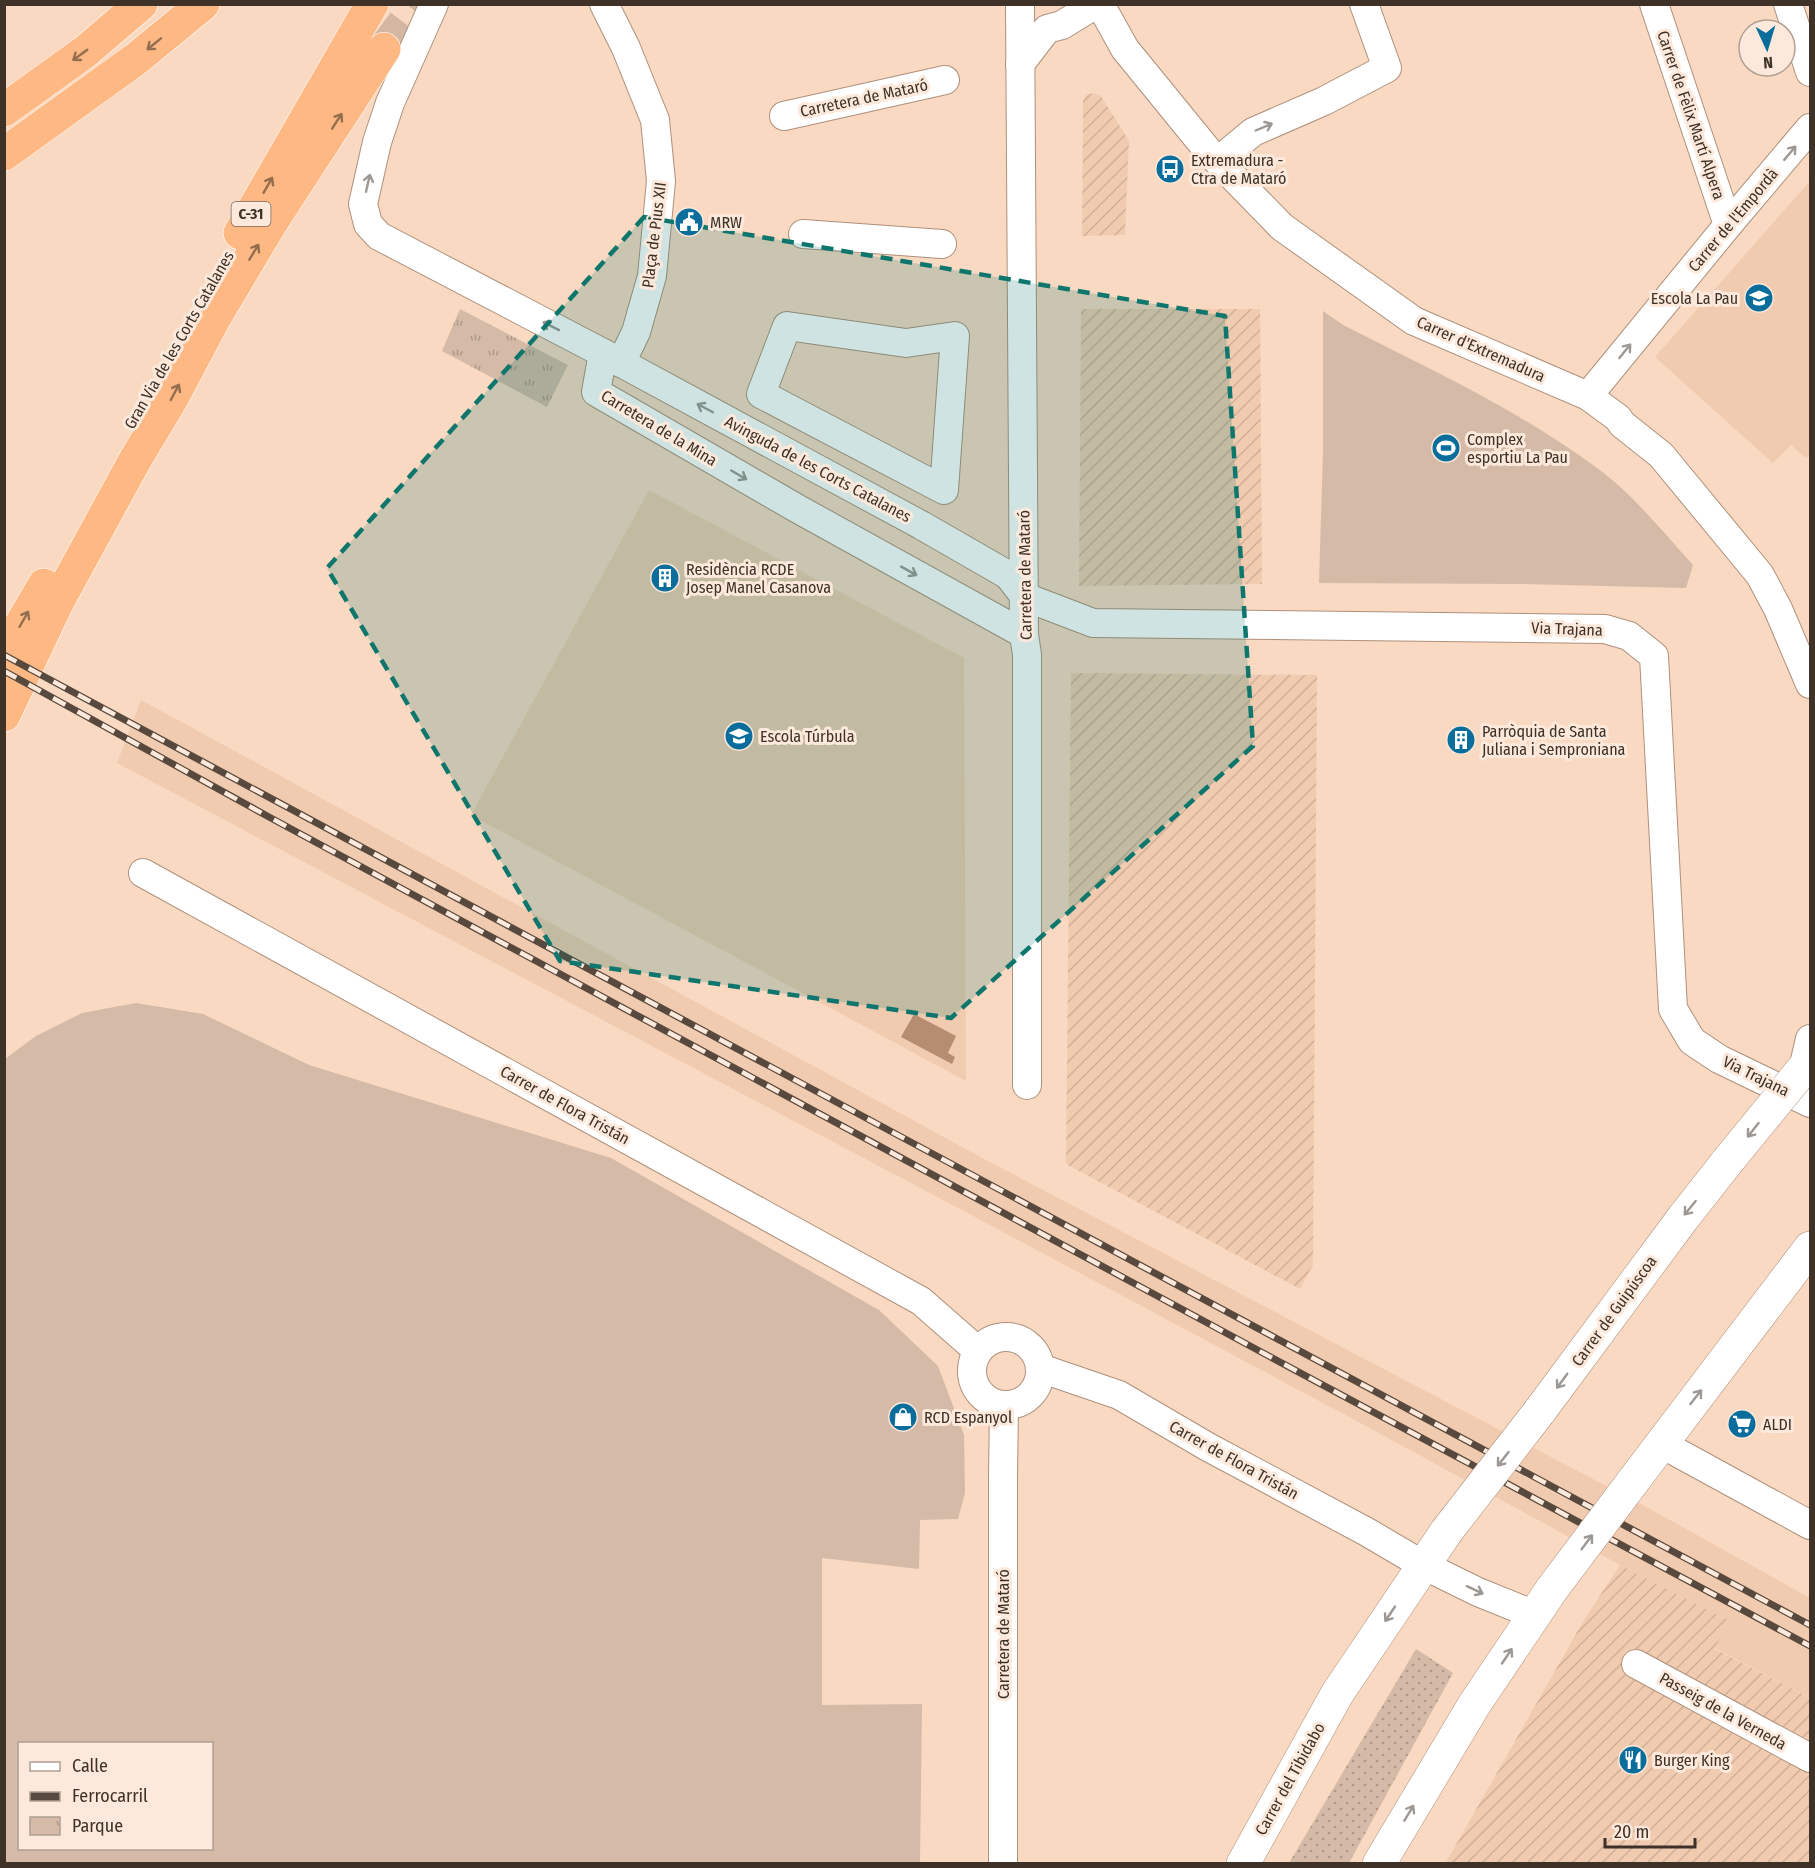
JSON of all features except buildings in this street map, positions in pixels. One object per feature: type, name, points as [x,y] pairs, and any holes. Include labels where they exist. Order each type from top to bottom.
[{"type":"highway","points":[[4,110],[86,51],[141,4]]},
{"type":"highway","points":[[4,154],[136,59],[203,4]]},
{"type":"highway","name":"Gran Via de les Corts Catalanes","points":[[4,653],[144,400],[372,4]]},
{"type":"highway","points":[[4,715],[58,601],[215,317],[266,232],[384,49]]},
{"type":"highway","points":[[135,460],[144,400]]},
{"type":"highway","points":[[4,741],[94,551],[106,512]]},
{"type":"main road","name":"Carrer de Guipúscoa","points":[[1337,1694],[1446,1532],[1808,1056]]},
{"type":"main road","points":[[1379,1863],[1474,1705],[1543,1602],[1660,1443],[1810,1248]]},
{"type":"main road","name":"Carrer del Tibidabo","points":[[1243,1863],[1337,1694]]},
{"type":"street","points":[[434,4],[390,103],[377,142],[363,204],[368,224],[379,236],[612,358]]},
{"type":"street","name":"Plaça de Pius XII","points":[[604,4],[626,48],[655,120],[661,181],[652,276],[636,332],[612,358]]},
{"type":"street","name":"Carretera de Mataró","points":[[1020,4],[1024,634],[1027,655],[1027,1085]]},
{"type":"street","points":[[1028,4],[1047,29]]},
{"type":"street","points":[[1020,64],[1047,29],[1062,25],[1098,4]]},
{"type":"street","name":"Carrer d'Extremadura","points":[[1098,4],[1125,49],[1218,161],[1282,227],[1414,321],[1588,396],[1661,455],[1760,575],[1778,609],[1810,684]]},
{"type":"street","points":[[1218,161],[1253,132],[1324,101],[1387,68],[1364,4]]},
{"type":"street","name":"Carrer de Fèlix Martí Alpera","points":[[1654,4],[1728,225]]},
{"type":"street","points":[[1788,4],[1810,72]]},
{"type":"street","name":"Carretera de Mataró","points":[[784,116],[945,80]]},
{"type":"street","name":"Carrer de l'Empordà","points":[[1588,396],[1810,128]]},
{"type":"street","points":[[803,234],[942,244]]},
{"type":"street","points":[[787,326],[906,343],[955,336],[944,490],[761,394],[787,326]]},
{"type":"street","name":"Avinguda de les Corts Catalanes","points":[[612,358],[815,467],[1008,575],[1025,597]]},
{"type":"street","name":"Carretera de la Mina","points":[[612,358],[596,392],[798,509],[1024,634]]},
{"type":"street","points":[[977,608],[978,558]]},
{"type":"street","name":"Via Trajana","points":[[1025,597],[1093,623],[1605,629],[1629,636],[1654,656],[1673,1009],[1692,1041],[1719,1059],[1810,1102]]},
{"type":"street","name":"Carrer de Flora Tristán","points":[[143,873],[921,1301],[978,1351]]},
{"type":"street","points":[[1005,1337],[1024,1342],[1030,1347],[1040,1368],[1038,1383],[1032,1393],[1020,1402],[1004,1405],[986,1399],[974,1384],[972,1376],[972,1365],[978,1351],[987,1342],[1005,1337]]},
{"type":"street","name":"Carrer de Flora Tristán","points":[[1040,1368],[1119,1395],[1208,1447],[1367,1532],[1423,1565]]},
{"type":"street","name":"Carretera de Mataró","points":[[1003,1863],[1004,1405]]},
{"type":"street","points":[[1660,1443],[1810,1525]]},
{"type":"street","points":[[1423,1565],[1478,1592],[1543,1602]]},
{"type":"street","name":"Passeig de la Verneda","points":[[1636,1664],[1810,1758]]},
{"type":"highlighted area","points":[[644,217],[1225,316],[1253,746],[951,1018],[560,961],[327,568]]},
{"type":"shaded area","points":[[1094,93],[1101,96],[1129,141],[1125,235],[1082,236],[1083,101],[1086,95]]},
{"type":"shaded area","name":"Escola La Pau","points":[[1810,181],[1810,454],[1806,458],[1791,445],[1773,463],[1655,357]]},
{"type":"shaded area","points":[[1081,309],[1260,309],[1262,584],[1079,586]]},
{"type":"shaded area","name":"Escola Túrbula","points":[[649,490],[964,658],[966,1081],[471,815]]},
{"type":"shaded area","points":[[1071,673],[1317,675],[1313,1265],[1300,1289],[1066,1164]]},
{"type":"shaded area","points":[[141,700],[986,1160],[1652,1510],[1810,1598],[1810,1698],[1715,1648],[1728,1620],[1620,1565],[1368,1427],[960,1209],[117,763]]},
{"type":"shaded area","points":[[914,1014],[956,1036],[948,1053],[955,1057],[952,1064],[901,1037]]},
{"type":"shaded area","points":[[1620,1565],[1728,1620],[1715,1649],[1810,1698],[1810,1863],[1445,1864],[1584,1620]]},
{"type":"green space","points":[[460,309],[568,365],[547,407],[442,351]]},
{"type":"green space","name":"Complex esportiu La Pau","points":[[1323,311],[1343,325],[1441,374],[1537,427],[1597,468],[1635,501],[1693,565],[1686,588],[1319,583],[1323,452]]},
{"type":"green space","points":[[136,1003],[203,1014],[309,1065],[611,1158],[879,1310],[938,1366],[964,1435],[965,1493],[958,1519],[920,1520],[919,1569],[822,1558],[822,1705],[922,1704],[920,1863],[5,1863],[5,1059],[36,1036],[82,1013]]},
{"type":"green space","points":[[1416,1649],[1453,1673],[1349,1863],[1289,1863]]},
{"type":"tunnel","points":[[384,49],[418,4]]},
{"type":"railway","points":[[4,655],[1810,1625]]},
{"type":"railway","points":[[4,671],[269,817],[1810,1646]]},
{"type":"place","name":"Extremadura - Ctra de Mataró","points":[[1170,169]]},
{"type":"place","name":"MRW","points":[[689,222]]},
{"type":"place","name":"Escola La Pau","points":[[1759,298]]},
{"type":"place","name":"Complex esportiu La Pau","points":[[1446,448]]},
{"type":"place","name":"Residència RCDE Josep Manel Casanova","points":[[665,578]]},
{"type":"place","name":"Escola Túrbula","points":[[739,736]]},
{"type":"place","name":"Parròquia de Santa Juliana i Semproniana","points":[[1461,740]]},
{"type":"place","name":"RCD Espanyol","points":[[903,1417]]},
{"type":"place","name":"ALDI","points":[[1742,1424]]},
{"type":"place","name":"Burger King","points":[[1633,1760]]}]
